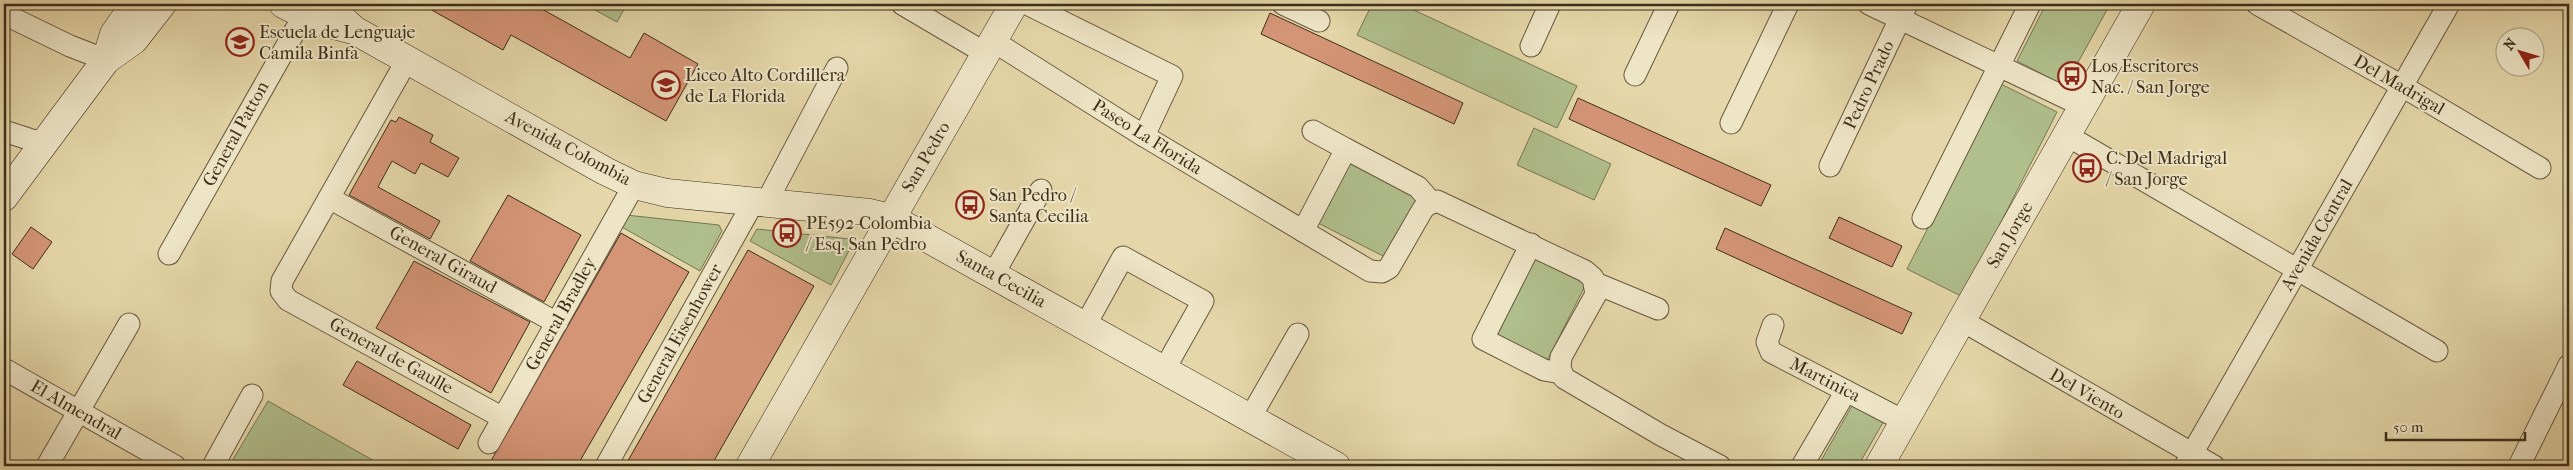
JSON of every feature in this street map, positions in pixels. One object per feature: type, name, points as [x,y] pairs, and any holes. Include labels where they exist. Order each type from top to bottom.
[{"type":"main road","points":[[106,60],[114,34],[135,4]]},
{"type":"main road","points":[[4,197],[106,60],[134,40],[162,4]]},
{"type":"main road","name":"San Pedro","points":[[758,463],[891,218],[1014,4]]},
{"type":"main road","name":"San Jorge","points":[[1879,466],[2141,4]]},
{"type":"main road","name":"Avenida Colombia","points":[[305,8],[325,23],[354,30],[605,171],[634,185],[667,193],[870,213],[891,218]]},
{"type":"main road","name":"Santa Cecilia","points":[[891,218],[1336,466]]},
{"type":"street","name":"Paseo La Florida","points":[[902,4],[989,47],[1144,136],[1370,271],[1382,272],[1392,265],[1423,209],[1431,202]]},
{"type":"street","points":[[1027,4],[1172,76],[1144,136]]},
{"type":"street","points":[[1284,4],[1319,21]]},
{"type":"street","points":[[1530,46],[1550,4]]},
{"type":"street","points":[[1635,75],[1669,4]]},
{"type":"street","points":[[1731,123],[1788,4]]},
{"type":"street","points":[[1869,4],[1903,11],[2000,66],[2083,106]]},
{"type":"street","points":[[1923,218],[2030,4]]},
{"type":"street","name":"Del Madrigal","points":[[2257,4],[2402,86],[2540,168]]},
{"type":"street","name":"Avenida Central","points":[[2189,460],[2449,4]]},
{"type":"street","name":"General Patton","points":[[169,254],[305,8]]},
{"type":"street","name":"Pedro Prado","points":[[1830,166],[1903,11]]},
{"type":"street","points":[[4,14],[70,46],[106,60]]},
{"type":"street","points":[[329,198],[407,60]]},
{"type":"street","name":"General Eisenhower","points":[[606,466],[837,68]]},
{"type":"street","points":[[4,131],[44,144]]},
{"type":"street","points":[[1313,131],[1418,187],[1431,202],[1442,202],[1585,271],[1595,283],[1658,309]]},
{"type":"street","points":[[2066,135],[2438,351]]},
{"type":"street","points":[[1303,231],[1346,148]]},
{"type":"street","name":"General Bradley","points":[[489,443],[634,185]]},
{"type":"street","points":[[993,275],[1041,190]]},
{"type":"street","name":"General de Gaulle","points":[[329,198],[282,281],[281,292],[288,300],[503,418]]},
{"type":"street","name":"General Giraud","points":[[329,198],[557,323]]},
{"type":"street","points":[[1530,244],[1483,339],[1544,370],[1561,373],[1572,384],[1720,466]]},
{"type":"street","points":[[1085,326],[1123,257],[1203,301],[1164,370]]},
{"type":"street","points":[[1561,373],[1561,357],[1594,299],[1595,283]]},
{"type":"street","name":"Del Viento","points":[[1961,320],[2189,460],[2214,466]]},
{"type":"street","points":[[48,466],[129,324]]},
{"type":"street","name":"Martinica","points":[[1773,325],[1767,342],[1771,352],[1904,421]]},
{"type":"street","points":[[1250,418],[1298,334]]},
{"type":"street","points":[[2519,466],[2569,365]]},
{"type":"street","name":"El Almendral","points":[[4,369],[175,466]]},
{"type":"street","points":[[1802,466],[1846,391]]},
{"type":"street","points":[[213,466],[252,395]]},
{"type":"green space","points":[[584,4],[627,4],[617,22]]},
{"type":"green space","points":[[1372,4],[1401,4],[1577,86],[1557,128],[1357,35]]},
{"type":"green space","points":[[2046,4],[2100,4],[2108,8],[2065,86],[2017,61]]},
{"type":"green space","points":[[2001,84],[2057,112],[1963,297],[1907,269]]},
{"type":"green space","points":[[1534,128],[1611,164],[1594,200],[1517,165]]},
{"type":"green space","points":[[1345,160],[1422,198],[1391,260],[1314,221]]},
{"type":"green space","points":[[626,215],[719,225],[722,231],[700,271],[620,226]]},
{"type":"green space","points":[[757,229],[849,239],[852,245],[831,285],[750,241]]},
{"type":"green space","points":[[1522,252],[1586,284],[1545,365],[1481,333]]},
{"type":"green space","points":[[268,401],[376,462],[373,466],[229,466]]},
{"type":"green space","points":[[1854,402],[1885,419],[1858,466],[1818,466]]},
{"type":"building","points":[[421,4],[533,4],[630,58],[644,33],[698,64],[666,121],[511,35],[503,50]]},
{"type":"building","points":[[1270,13],[1463,103],[1454,124],[1261,34]]},
{"type":"building","points":[[1578,98],[1771,185],[1761,206],[1569,119]]},
{"type":"building","points":[[399,117],[433,135],[430,142],[459,158],[448,177],[421,163],[415,174],[392,161],[378,187],[440,221],[430,239],[349,195],[391,120],[396,122]]},
{"type":"building","points":[[508,195],[581,235],[544,302],[470,261]]},
{"type":"building","points":[[1839,217],[1902,246],[1892,267],[1829,238]]},
{"type":"building","points":[[31,227],[52,242],[33,269],[12,254]]},
{"type":"building","points":[[1725,228],[1912,313],[1902,334],[1716,249]]},
{"type":"building","points":[[621,233],[689,272],[577,466],[488,466]]},
{"type":"building","points":[[748,250],[814,286],[711,466],[625,466]]},
{"type":"building","points":[[414,261],[530,322],[491,393],[376,328]]},
{"type":"building","points":[[357,361],[471,425],[458,449],[343,385]]},
{"type":"place","name":"Escuela de Lenguaje Camila Binfa","points":[[240,42]]},
{"type":"place","name":"Los Escritores Nac. / San Jorge","points":[[2072,76]]},
{"type":"place","name":"Liceo Alto Cordillera de La Florida","points":[[666,85]]},
{"type":"place","name":"C. Del Madrigal / San Jorge","points":[[2087,168]]},
{"type":"place","name":"San Pedro / Santa Cecilia","points":[[970,205]]},
{"type":"place","name":"PE592-Colombia / Esq. San Pedro","points":[[787,233]]}]
